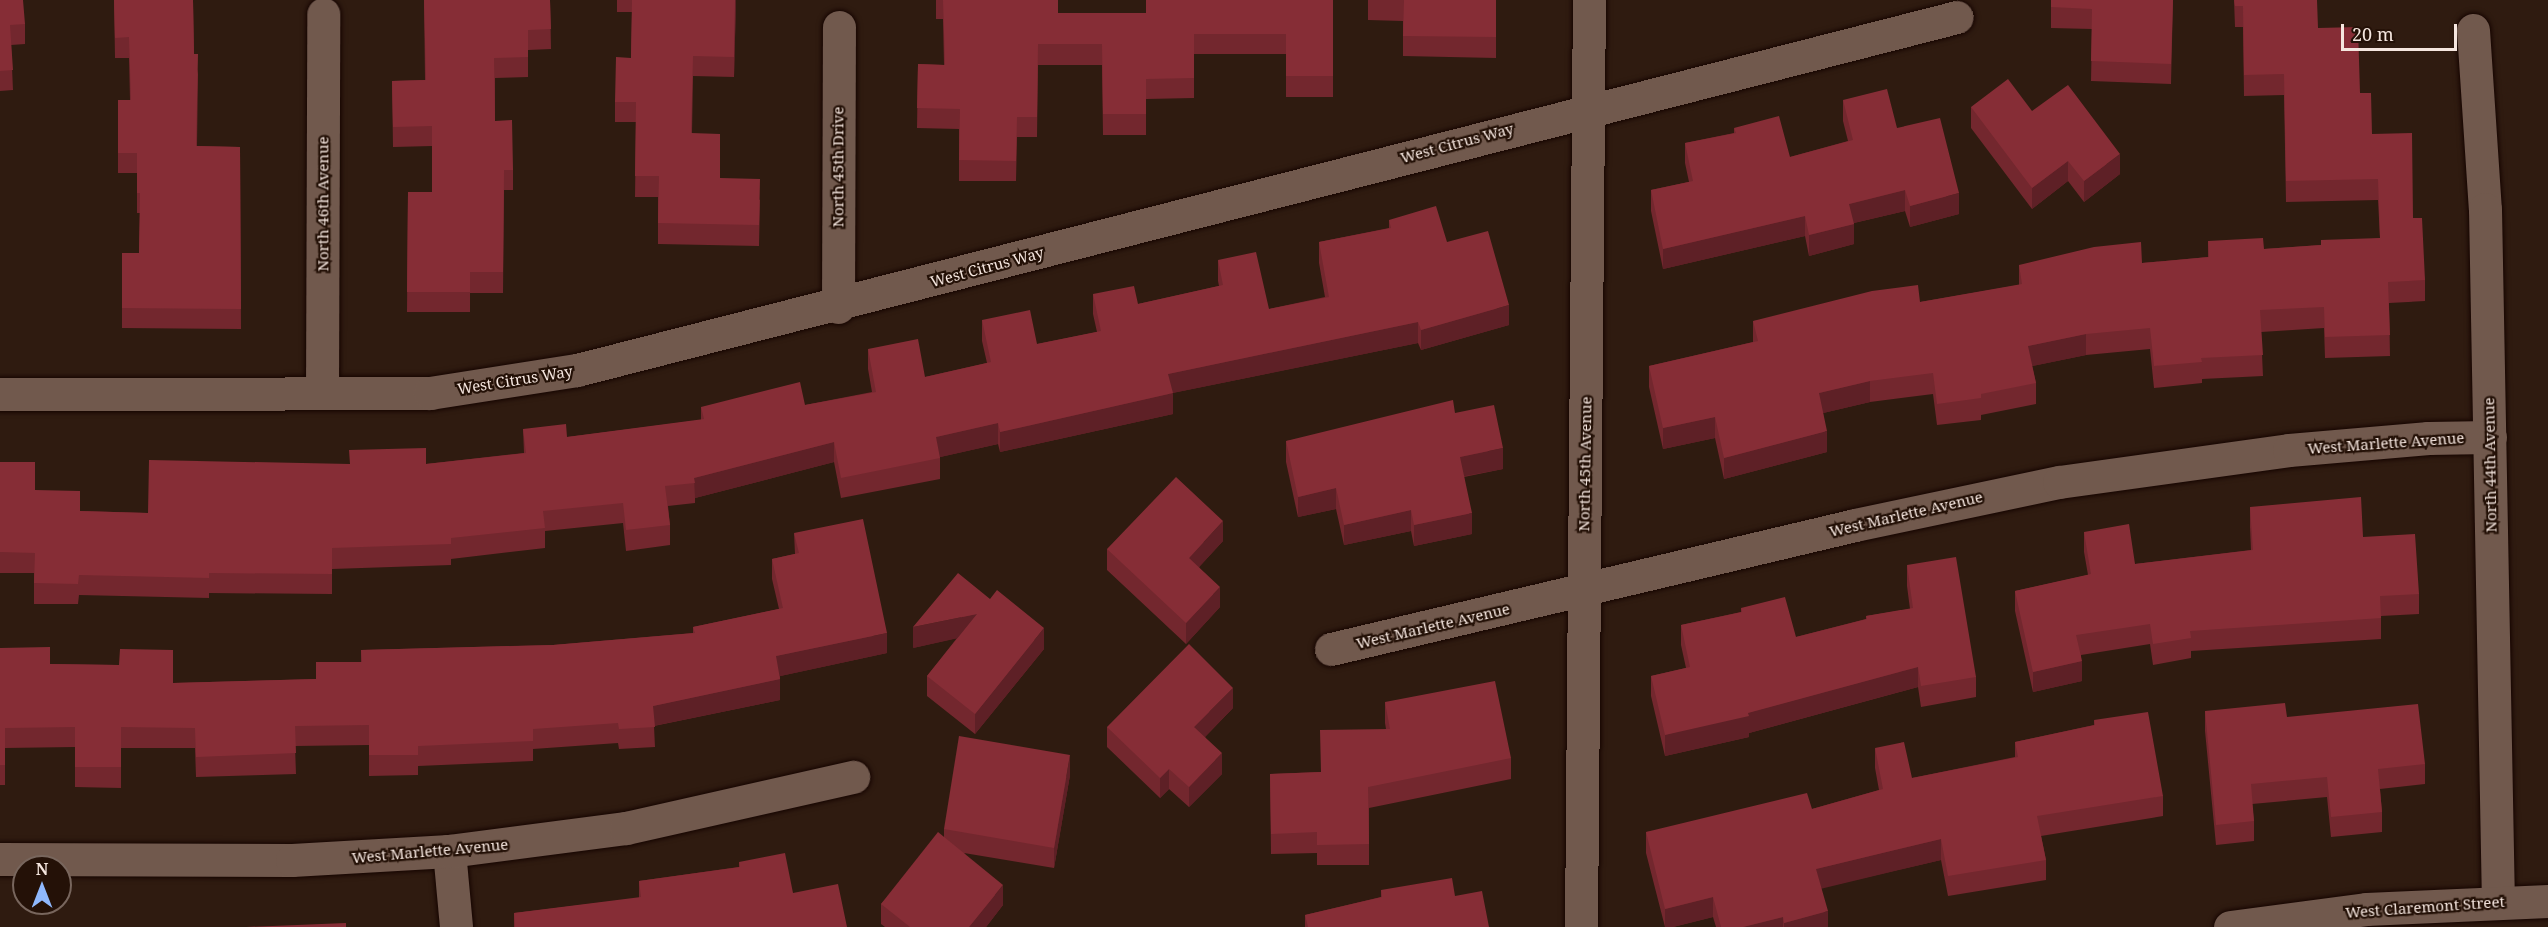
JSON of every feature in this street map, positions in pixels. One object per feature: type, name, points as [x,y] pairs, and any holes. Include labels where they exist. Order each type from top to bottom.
[{"type":"street","name":"North 45th Avenue","points":[[1581,927],[1589,0]]},
{"type":"street","name":"North 46th Avenue","points":[[322,393],[323,14]]},
{"type":"street","name":"West Citrus Way","points":[[0,394],[430,393],[577,370],[837,307],[1588,109],[1957,17]]},
{"type":"street","name":"North 45th Drive","points":[[837,307],[839,27]]},
{"type":"street","name":"North 44th Avenue","points":[[2472,30],[2485,209],[2498,902]]},
{"type":"street","name":"West Marlette Avenue","points":[[1332,650],[1877,520],[2059,482],[2289,450],[2428,438],[2490,437]]},
{"type":"street","name":"West Marlette Avenue","points":[[0,859],[292,860],[449,851],[626,828],[853,777]]},
{"type":"street","points":[[449,851],[456,927]]},
{"type":"street","name":"West Claremont Street","points":[[2230,927],[2366,909],[2548,901]]},
{"type":"building","points":[[0,0],[23,0],[25,24],[10,25],[13,70],[0,71]]},
{"type":"building","points":[[114,0],[193,0],[194,54],[198,54],[196,146],[240,147],[241,309],[122,308],[122,253],[139,253],[140,193],[137,193],[137,153],[118,153],[118,100],[131,100],[129,37],[115,38]]},
{"type":"building","points":[[424,0],[550,0],[551,29],[528,30],[528,57],[494,58],[495,121],[512,120],[513,170],[504,170],[503,272],[470,272],[470,292],[407,292],[408,192],[432,192],[432,126],[393,127],[392,81],[426,80]]},
{"type":"building","points":[[632,0],[735,0],[734,57],[693,56],[691,133],[720,134],[720,178],[760,179],[759,225],[658,223],[659,176],[635,176],[636,102],[615,102],[616,57],[631,58]]},
{"type":"building","points":[[943,0],[1058,0],[1058,13],[1146,13],[1146,0],[1333,0],[1333,76],[1286,76],[1286,34],[1194,34],[1194,78],[1146,79],[1146,114],[1103,114],[1102,44],[1038,44],[1037,117],[1017,117],[1016,161],[959,160],[960,109],[917,108],[918,64],[945,65]]},
{"type":"building","points":[[1404,0],[1496,0],[1496,37],[1403,36]]},
{"type":"building","points":[[2051,0],[2173,0],[2171,64],[2091,61],[2092,9],[2051,7]]},
{"type":"building","points":[[2234,0],[2317,0],[2318,28],[2358,27],[2360,93],[2371,93],[2372,134],[2412,133],[2413,218],[2422,218],[2425,280],[2388,282],[2390,335],[2325,337],[2324,307],[2260,310],[2263,355],[2201,358],[2202,362],[2154,366],[2150,328],[2086,334],[2028,346],[2036,383],[1981,394],[1981,398],[1937,404],[1933,373],[1870,381],[1819,393],[1827,431],[1724,458],[1715,417],[1663,428],[1649,366],[1758,341],[1753,321],[1872,291],[1918,285],[1920,302],[2022,284],[2019,265],[2094,247],[2141,242],[2142,263],[2209,257],[2208,241],[2263,238],[2264,249],[2321,245],[2321,240],[2380,238],[2378,179],[2286,181],[2284,74],[2244,75],[2243,6],[2235,6]]},
{"type":"building","points":[[2008,79],[2032,111],[2068,85],[2120,154],[2084,181],[2068,161],[2032,188],[1971,107]]},
{"type":"building","points":[[1887,89],[1897,128],[1940,118],[1959,193],[1910,206],[1905,190],[1849,204],[1854,224],[1809,235],[1805,216],[1663,249],[1651,190],[1693,181],[1685,143],[1736,133],[1734,128],[1779,116],[1790,157],[1853,140],[1843,100]]},
{"type":"building","points":[[1436,206],[1447,242],[1488,231],[1509,305],[1421,330],[1418,322],[1168,374],[1173,393],[1000,432],[998,423],[936,437],[940,458],[841,478],[834,442],[694,478],[695,483],[665,486],[670,525],[626,530],[623,503],[543,511],[545,528],[451,538],[451,544],[332,548],[332,574],[209,573],[209,578],[79,575],[78,584],[34,583],[35,553],[0,552],[0,462],[35,462],[35,490],[80,491],[80,511],[148,513],[149,460],[350,464],[349,450],[426,448],[426,464],[526,453],[523,429],[566,424],[567,437],[704,419],[701,407],[800,382],[805,405],[876,392],[868,349],[918,339],[925,377],[991,362],[982,320],[1030,310],[1037,344],[1101,331],[1093,294],[1134,286],[1138,304],[1223,285],[1218,260],[1256,252],[1269,309],[1329,297],[1319,242],[1391,228],[1389,220]]},
{"type":"building","points":[[1453,400],[1455,413],[1494,405],[1503,448],[1460,457],[1472,513],[1414,525],[1411,510],[1344,525],[1336,488],[1298,497],[1286,441]]},
{"type":"building","points":[[1176,477],[1223,521],[1189,558],[1220,587],[1186,623],[1107,549]]},
{"type":"building","points":[[2361,497],[2363,537],[2415,534],[2419,594],[2380,596],[2381,618],[2190,631],[2191,638],[2153,644],[2150,624],[2076,635],[2082,661],[2033,672],[2015,591],[2091,574],[2084,532],[2129,524],[2135,564],[2253,550],[2250,507]]},
{"type":"building","points":[[863,519],[887,633],[776,656],[780,679],[653,706],[655,727],[619,729],[618,723],[533,729],[533,741],[418,746],[418,755],[369,755],[369,725],[295,726],[296,753],[196,757],[195,728],[121,727],[121,767],[75,767],[75,727],[5,728],[5,765],[0,765],[0,648],[50,647],[50,664],[119,665],[120,649],[173,650],[173,683],[316,679],[316,662],[362,662],[361,650],[553,645],[695,633],[693,627],[783,608],[772,559],[799,553],[794,533]]},
{"type":"building","points":[[1956,557],[1976,677],[1921,686],[1918,667],[1748,713],[1749,716],[1665,735],[1651,676],[1690,667],[1681,625],[1742,612],[1741,608],[1785,597],[1796,637],[1867,619],[1866,616],[1913,608],[1907,565]]},
{"type":"building","points":[[958,573],[990,599],[997,590],[1044,628],[975,714],[927,676],[977,614],[913,627]]},
{"type":"building","points":[[1189,644],[1233,688],[1194,727],[1222,753],[1189,787],[1169,769],[1160,778],[1107,727]]},
{"type":"building","points":[[1495,681],[1511,758],[1368,787],[1369,844],[1317,845],[1317,832],[1271,834],[1270,774],[1321,772],[1320,730],[1390,729],[1385,702]]},
{"type":"building","points":[[2285,703],[2287,717],[2418,704],[2425,764],[2378,769],[2382,812],[2331,817],[2327,777],[2251,784],[2254,821],[2216,825],[2205,711]]},
{"type":"building","points":[[2148,712],[2163,796],[2037,816],[2046,860],[1948,876],[1941,839],[1816,869],[1828,911],[1784,923],[1783,917],[1743,927],[1721,927],[1713,897],[1665,909],[1646,832],[1807,793],[1812,809],[1883,789],[1875,748],[1904,742],[1912,778],[2018,757],[2015,742],[2095,725],[2094,720]]},
{"type":"building","points":[[959,736],[1070,755],[1054,848],[944,829]]},
{"type":"building","points":[[938,832],[1003,885],[969,927],[910,927],[881,904]]},
{"type":"building","points":[[785,853],[793,893],[838,884],[847,927],[515,927],[514,913],[641,897],[639,881],[740,867],[739,862]]},
{"type":"building","points":[[1452,878],[1455,896],[1482,891],[1489,927],[1308,927],[1305,915],[1382,897],[1381,890]]},
{"type":"building","points":[[346,923],[346,927],[246,927]]}]
